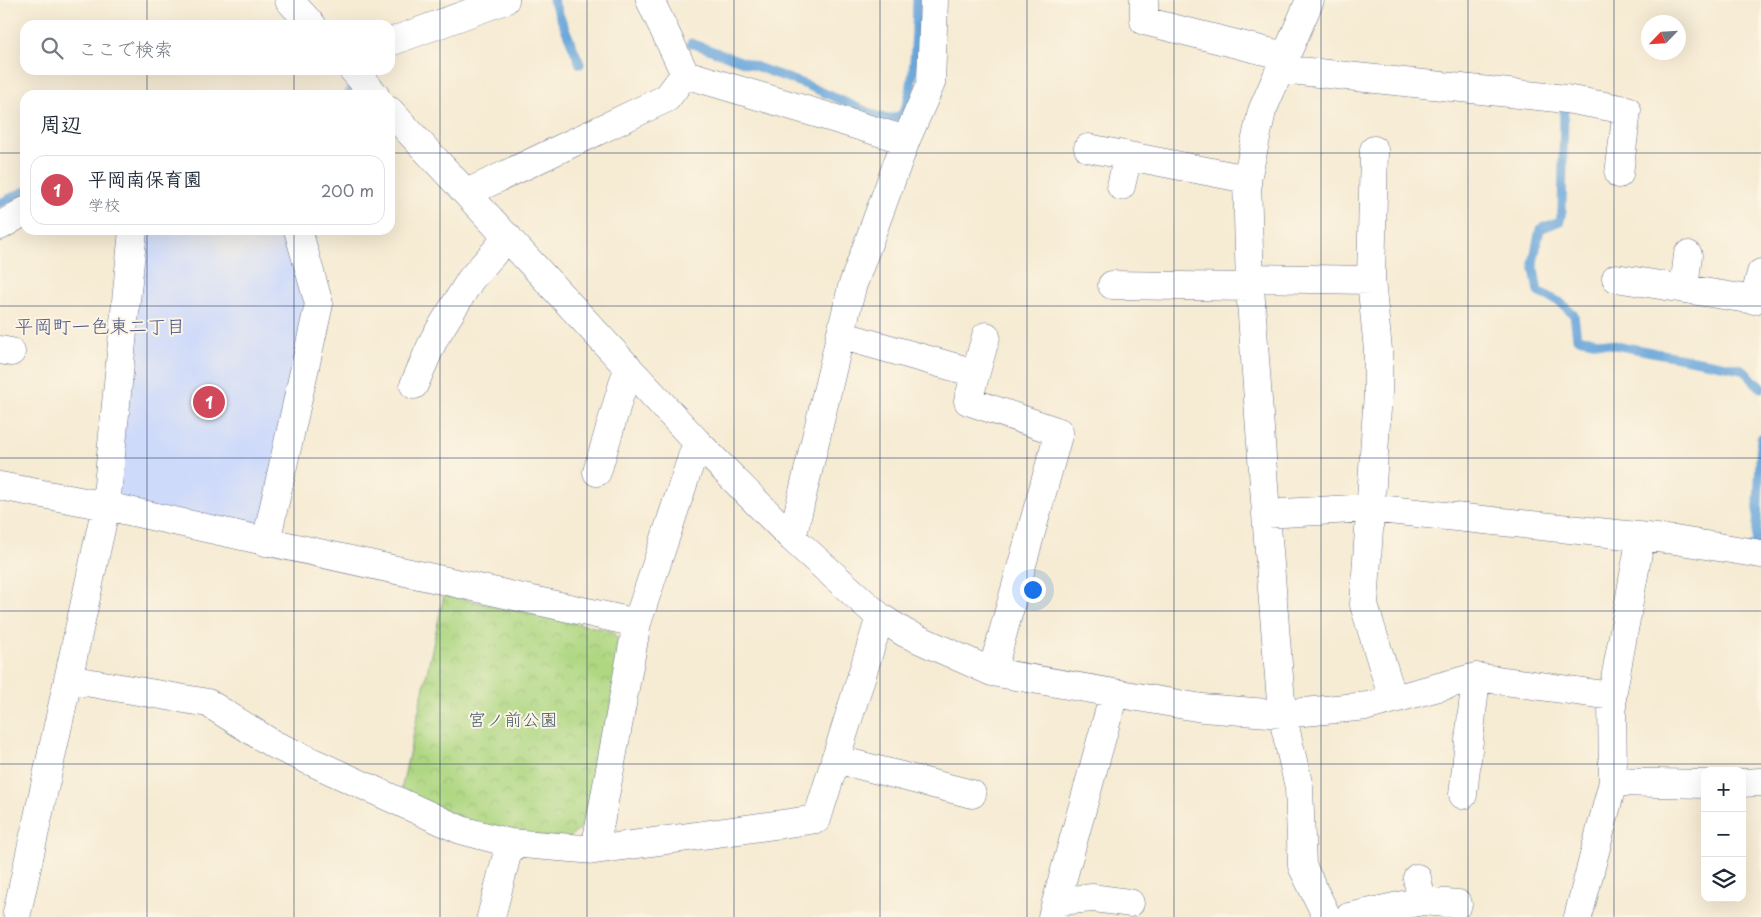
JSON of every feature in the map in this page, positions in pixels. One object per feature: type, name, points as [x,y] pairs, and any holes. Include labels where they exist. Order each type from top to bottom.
[{"type":"street","points":[[289,0],[307,20]]},
{"type":"street","points":[[395,40],[505,0]]},
{"type":"street","points":[[650,0],[685,74],[906,140]]},
{"type":"street","points":[[792,538],[852,287],[906,140],[931,83],[934,0]]},
{"type":"street","points":[[1144,0],[1144,21],[1283,62],[1566,98],[1627,110],[1619,174]]},
{"type":"street","points":[[1310,0],[1262,111],[1246,179],[1250,283],[1282,714],[1299,787],[1302,866],[1327,917]]},
{"type":"street","points":[[467,193],[667,98],[685,74]]},
{"type":"street","points":[[358,75],[371,90]]},
{"type":"street","points":[[395,116],[697,442],[792,538],[880,617],[905,633],[992,672],[1202,708],[1282,714],[1368,706],[1476,677],[1612,696]]},
{"type":"street","points":[[1088,148],[1246,179]]},
{"type":"street","points":[[1374,150],[1371,280],[1378,350],[1378,376],[1364,605],[1393,699]]},
{"type":"street","points":[[1121,186],[1128,156]]},
{"type":"street","points":[[0,226],[20,214]]},
{"type":"street","points":[[17,912],[106,506],[133,235]]},
{"type":"street","points":[[266,542],[319,304],[299,235]]},
{"type":"street","points":[[414,385],[434,339],[471,279],[508,237]]},
{"type":"street","points":[[1684,289],[1688,255]]},
{"type":"street","points":[[1616,278],[1754,300],[1761,273]]},
{"type":"street","points":[[1112,285],[1371,280]]},
{"type":"street","points":[[840,335],[975,372]]},
{"type":"street","points":[[986,336],[968,401],[1059,432],[992,672]]},
{"type":"street","points":[[597,472],[628,367]]},
{"type":"street","points":[[595,850],[637,623],[697,442]]},
{"type":"street","points":[[0,486],[106,506],[637,623]]},
{"type":"street","points":[[1266,514],[1369,508],[1641,536],[1761,554]]},
{"type":"street","points":[[1578,917],[1614,782],[1612,696],[1641,536]]},
{"type":"street","points":[[68,679],[208,703],[282,748],[461,830],[510,843],[595,850],[818,819],[834,759],[880,617]]},
{"type":"street","points":[[1462,795],[1476,677]]},
{"type":"street","points":[[1055,909],[1114,694]]},
{"type":"street","points":[[834,759],[972,794]]},
{"type":"street","points":[[1614,782],[1701,784]]},
{"type":"street","points":[[1746,783],[1761,782]]},
{"type":"street","points":[[491,917],[510,843]]},
{"type":"street","points":[[1350,917],[1420,889],[1458,904]]},
{"type":"street","points":[[1055,909],[1093,898],[1130,903]]},
{"type":"shaded area","points":[[146,235],[294,235],[314,304],[263,534],[114,500]]},
{"type":"green space","name":"宮ノ前公園","points":[[444,595],[612,631],[624,649],[585,825],[566,840],[486,828],[401,791]]},
{"type":"waterway","points":[[553,0],[580,64]]},
{"type":"waterway","points":[[691,43],[804,84],[877,116],[894,118],[899,116],[905,109],[909,96],[914,62],[917,0]]},
{"type":"waterway","points":[[1564,110],[1562,211],[1560,221],[1540,229],[1533,263],[1538,292],[1560,302],[1574,315],[1577,338],[1742,369],[1761,388]]},
{"type":"waterway","points":[[0,203],[20,193]]},
{"type":"waterway","points":[[1752,546],[1756,546],[1761,438]]},
{"type":"place","name":"平岡南保育園","points":[[209,402]]},
{"type":"district","name":"平岡町一色東二丁目","points":[[100,326]]}]
